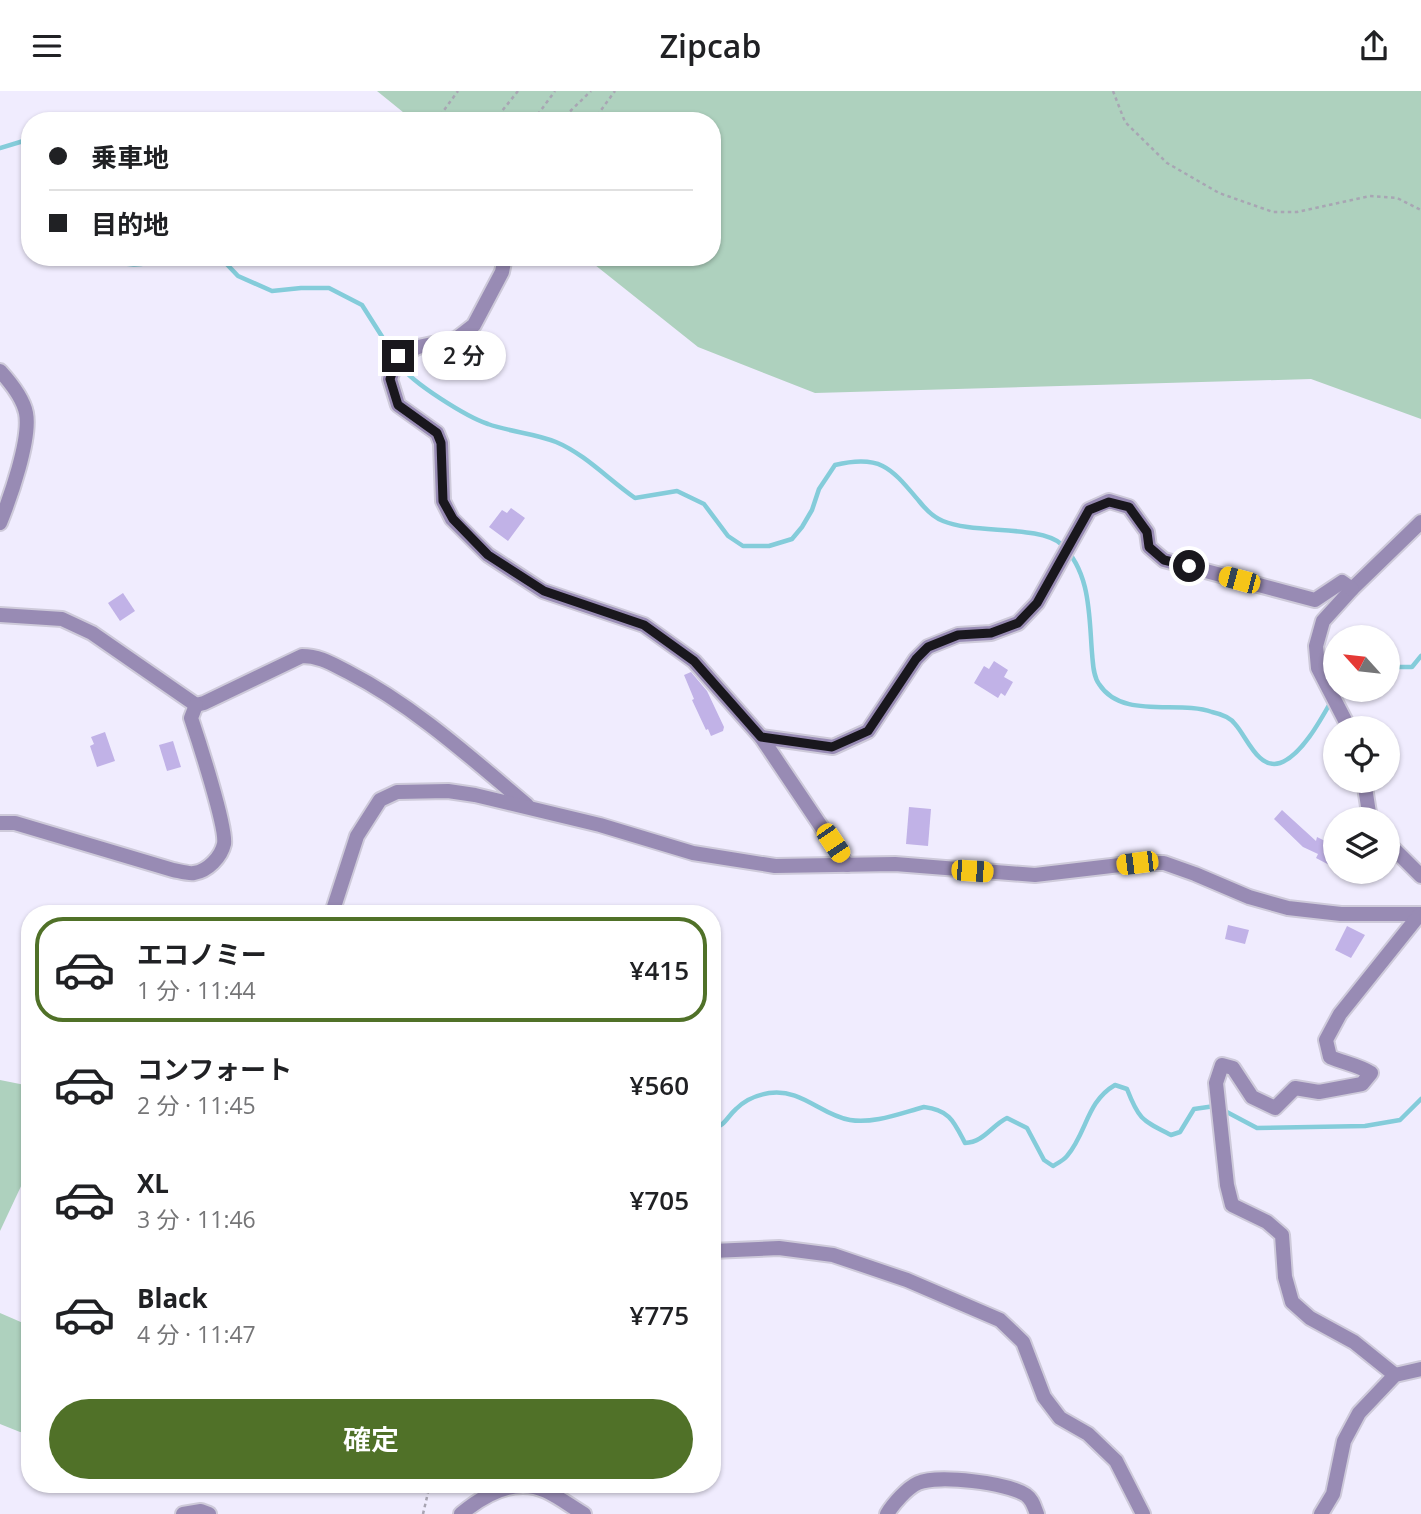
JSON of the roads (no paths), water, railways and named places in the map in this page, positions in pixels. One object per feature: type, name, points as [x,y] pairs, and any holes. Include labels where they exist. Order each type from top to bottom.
[{"type":"street","points":[[503,266],[474,325],[456,339],[418,347],[398,356],[390,379],[398,405],[437,433],[441,443],[443,501],[453,519],[488,555],[544,591],[644,625],[694,661],[761,737],[847,865]]},
{"type":"street","points":[[0,372],[8,380],[26,414],[24,445],[0,523]]},
{"type":"street","points":[[761,737],[832,747],[868,731],[916,659],[928,647],[958,635],[991,633],[1018,623],[1037,603],[1089,510],[1109,502],[1129,507],[1147,532],[1149,547],[1164,560],[1315,600],[1342,582],[1352,589]]},
{"type":"street","points":[[1343,716],[1318,668],[1317,646],[1323,621],[1421,522]]},
{"type":"street","points":[[0,615],[62,619],[92,633],[196,705],[302,656],[317,656],[371,684],[410,709],[530,808]]},
{"type":"street","points":[[0,823],[15,823],[173,870],[193,873],[207,868],[218,856],[224,842],[221,821],[191,718],[196,705]]},
{"type":"street","points":[[335,905],[357,836],[380,800],[397,792],[448,791],[600,825],[693,853],[775,866],[895,864],[1035,874],[1137,863],[1164,863],[1249,897],[1288,908],[1341,914],[1420,914]]},
{"type":"street","points":[[1400,855],[1421,876]]},
{"type":"street","points":[[1395,1375],[1354,1342],[1310,1318],[1292,1302],[1284,1277],[1282,1235],[1267,1222],[1232,1205],[1227,1185],[1216,1083],[1222,1065],[1233,1068],[1252,1097],[1275,1108],[1294,1088],[1319,1092],[1362,1084],[1371,1073],[1360,1066],[1346,1064],[1330,1057],[1326,1040],[1340,1014],[1420,914]]},
{"type":"street","points":[[721,1251],[779,1248],[833,1255],[907,1280],[1000,1319],[1023,1342],[1044,1397],[1060,1418],[1088,1434],[1116,1461],[1143,1514]]},
{"type":"street","points":[[1321,1514],[1333,1493],[1344,1441],[1359,1413],[1395,1375],[1421,1369]]},
{"type":"street","points":[[887,1514],[893,1505],[918,1483],[955,1479],[999,1485],[1024,1494],[1032,1501],[1037,1514]]},
{"type":"street","points":[[461,1514],[492,1493]]},
{"type":"street","points":[[550,1493],[584,1514]]},
{"type":"street","points":[[183,1514],[201,1511],[209,1514]]},
{"type":"waterway","points":[[0,148],[21,142]]},
{"type":"waterway","points":[[229,266],[238,276],[272,291],[329,288],[362,305],[395,357]]},
{"type":"waterway","points":[[400,365],[428,390],[479,420],[567,447],[635,498],[677,491],[704,504],[728,536],[743,546],[769,546],[792,539],[812,510],[819,489],[835,465],[864,461],[892,472],[927,510],[943,521],[1051,538],[1071,555],[1083,581],[1089,610],[1094,673],[1109,695],[1136,706],[1198,709],[1225,716],[1265,762],[1280,763],[1297,751],[1314,731],[1331,702]]},
{"type":"waterway","points":[[1400,667],[1412,667],[1421,656]]},
{"type":"waterway","points":[[721,1124],[743,1103],[769,1093],[791,1094],[840,1117],[859,1121],[924,1107],[940,1111],[950,1118],[965,1143],[977,1140],[1007,1118],[1027,1128],[1044,1160],[1053,1166],[1063,1160],[1074,1147],[1092,1109],[1105,1092],[1115,1085],[1127,1089],[1143,1118],[1171,1135],[1180,1132],[1194,1109],[1215,1106]]},
{"type":"waterway","points":[[1223,1110],[1257,1128],[1365,1126],[1400,1120],[1421,1099]]}]
